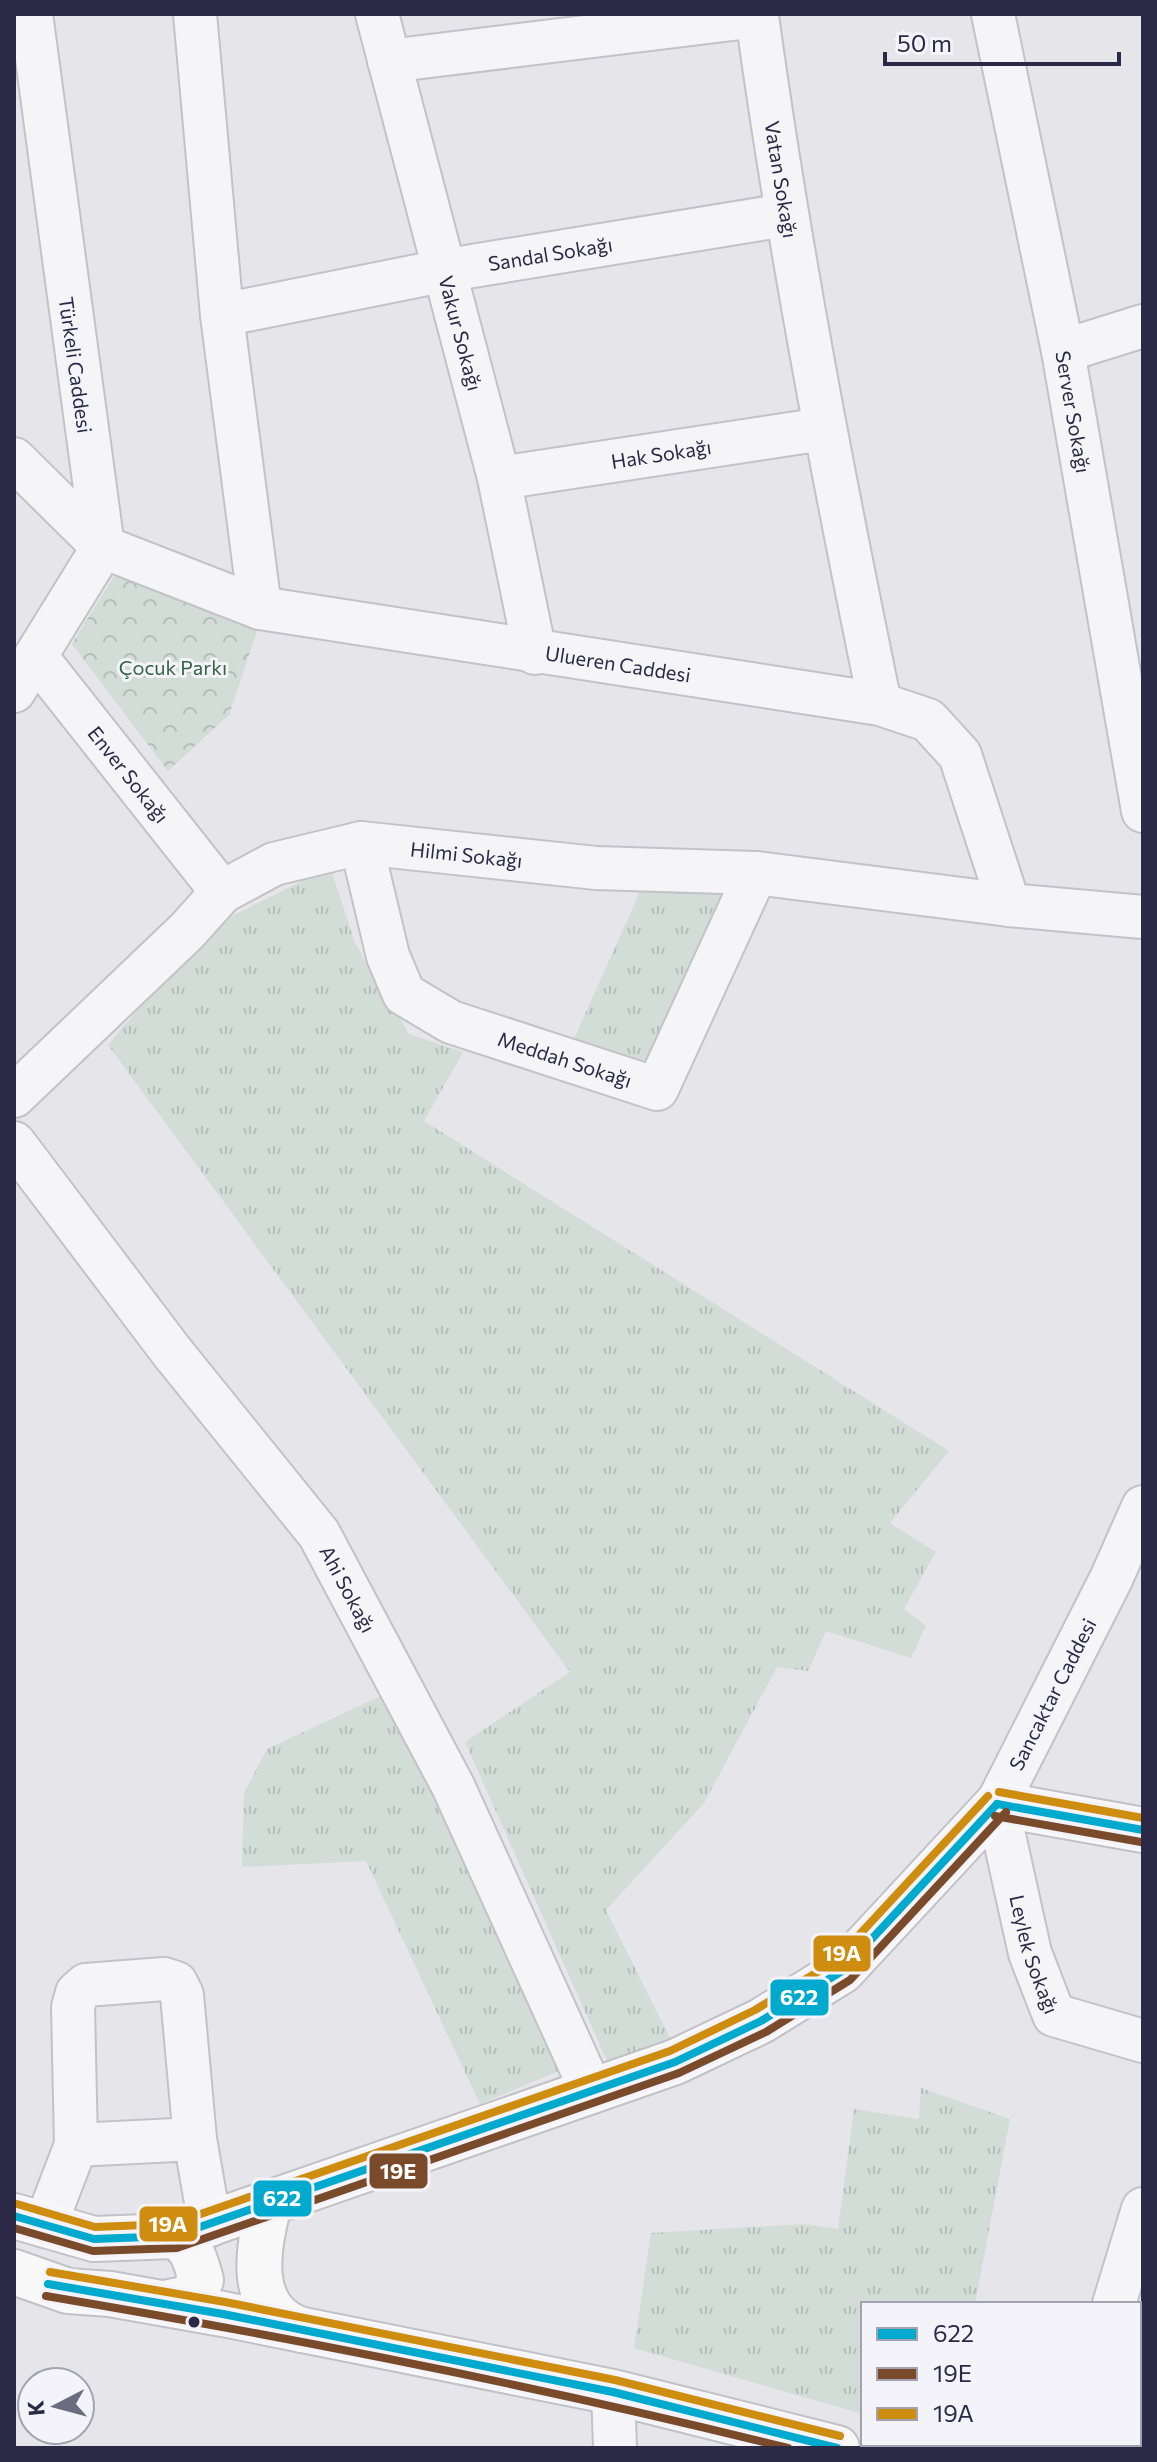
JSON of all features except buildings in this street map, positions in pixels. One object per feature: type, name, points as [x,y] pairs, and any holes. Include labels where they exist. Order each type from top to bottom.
[{"type":"main road","name":"Sancaktar Caddesi","points":[[30,2221],[94,2239],[192,2230],[675,2062],[761,2021],[842,1971],[997,1804]]},
{"type":"main road","points":[[997,1804],[1143,1830]]},
{"type":"main road","points":[[269,2205],[258,2247],[265,2297],[284,2324],[309,2332]]},
{"type":"main road","points":[[164,2303],[189,2298],[201,2280],[191,2251],[183,2240],[192,2230]]},
{"type":"main road","points":[[14,2272],[68,2291],[164,2303],[613,2392],[831,2447]]},
{"type":"main road","points":[[14,2296],[68,2291]]},
{"type":"street","name":"Türkeli Caddesi","points":[[31,14],[103,547]]},
{"type":"street","points":[[195,14],[222,315],[260,608]]},
{"type":"street","name":"Vakur Sokağı","points":[[377,14],[442,271],[499,478],[535,653]]},
{"type":"street","name":"Server Sokağı","points":[[993,14],[1063,351],[1143,811]]},
{"type":"street","name":"Vatan Sokağı","points":[[389,61],[757,16],[785,215],[823,429],[880,704]]},
{"type":"street","name":"Sandal Sokağı","points":[[222,315],[442,271],[785,215]]},
{"type":"street","points":[[1063,351],[1143,326]]},
{"type":"street","name":"Hak Sokağı","points":[[499,478],[823,429]]},
{"type":"street","name":"Ulueren Caddesi","points":[[14,459],[103,547],[260,608],[880,704],[928,720],[960,755],[1009,905]]},
{"type":"street","points":[[26,674],[103,547]]},
{"type":"street","name":"Enver Sokağı","points":[[26,674],[222,892]]},
{"type":"street","name":"Hilmi Sokağı","points":[[14,1096],[187,931],[222,892],[274,864],[361,843],[596,868],[756,873],[1009,905]]},
{"type":"street","name":"Meddah Sokağı","points":[[361,843],[388,956],[404,994],[451,1022],[657,1089],[756,873]]},
{"type":"street","points":[[1009,905],[1143,917]]},
{"type":"street","name":"Ahi Sokağı","points":[[14,1143],[172,1352],[319,1534],[453,1786],[592,2092]]},
{"type":"street","name":"Sancaktar Caddesi","points":[[997,1804],[1127,1578],[1143,1507]]},
{"type":"street","name":"Leylek Sokağı","points":[[997,1804],[1030,1953],[1054,2015],[1143,2041]]},
{"type":"street","points":[[30,2221],[76,2145],[73,2007],[77,1993],[86,1985],[164,1979],[176,1983],[182,1995],[195,2139],[192,2230]]},
{"type":"street","points":[[76,2145],[195,2139]]},
{"type":"street","points":[[1115,2302],[1143,2209]]},
{"type":"street","points":[[613,2392],[615,2448]]},
{"type":"green space","name":"Çocuk Parkı","points":[[117,571],[258,628],[229,715],[168,771],[72,644]]},
{"type":"green space","points":[[330,867],[355,943],[409,1034],[463,1052],[424,1121],[949,1451],[890,1523],[936,1552],[904,1609],[926,1626],[911,1658],[826,1631],[808,1671],[777,1667],[704,1803],[606,1910],[673,2044],[607,2061],[465,1742],[570,1672],[108,1045],[208,928]]},
{"type":"green space","points":[[643,885],[725,895],[648,1064],[573,1041]]},
{"type":"green space","points":[[387,1693],[561,2070],[480,2104],[366,1861],[242,1867],[244,1793],[267,1749]]},
{"type":"green space","points":[[921,2088],[1010,2119],[975,2302],[861,2302],[861,2413],[634,2348],[651,2233],[804,2224],[838,2229],[854,2109],[919,2119]]},
{"type":"transit line","name":"19A","points":[[999,1792],[1143,1818]]},
{"type":"transit line","name":"19A","points":[[17,2204],[95,2227],[172,2224],[670,2051],[755,2010],[834,1962],[988,1796]]},
{"type":"transit line","name":"622","points":[[997,1804],[1143,1830]]},
{"type":"transit line","name":"622","points":[[14,2216],[94,2239],[174,2236],[675,2062],[761,2021],[842,1971],[997,1804]]},
{"type":"transit line","name":"19E","points":[[14,2228],[93,2251],[177,2248],[679,2073],[766,2032],[850,1980],[1006,1812]]},
{"type":"transit line","name":"19E","points":[[995,1816],[1141,1842]]},
{"type":"transit line","name":"19A","points":[[50,2272],[225,2302],[615,2380],[840,2436]]},
{"type":"transit line","name":"622","points":[[48,2284],[223,2314],[613,2392],[837,2448]]},
{"type":"transit line","name":"19E","points":[[46,2296],[418,2365],[604,2404],[788,2448]]}]
